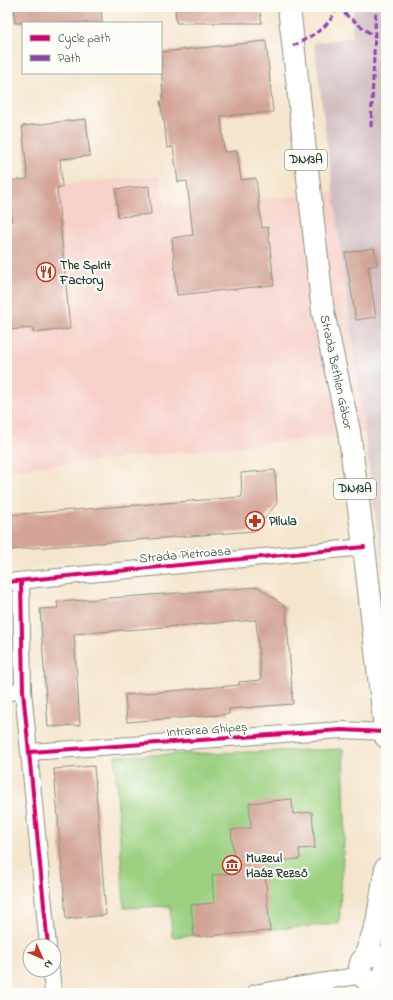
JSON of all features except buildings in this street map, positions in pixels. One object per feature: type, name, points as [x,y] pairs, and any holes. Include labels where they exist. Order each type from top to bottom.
[{"type":"main road","name":"Strada Bethlen Gábor","points":[[289,7],[323,312],[348,431],[364,547],[386,737]]},
{"type":"main road","points":[[369,974],[386,868]]},
{"type":"street","name":"Strada Pietroasa","points":[[14,581],[364,547]]},
{"type":"street","points":[[14,581],[23,691],[47,938]]},
{"type":"street","points":[[7,692],[23,691]]},
{"type":"street","name":"Intrarea Ghipeș","points":[[30,752],[341,730],[386,732]]},
{"type":"street","points":[[255,993],[369,974]]},
{"type":"street","points":[[52,978],[53,993]]},
{"type":"shaded area","points":[[354,7],[386,7],[386,598],[314,43],[352,37]]},
{"type":"shaded area","points":[[160,176],[165,208],[333,192],[365,433],[7,470],[7,189]]},
{"type":"green space","name":"Muzeul Haáz Rezső","points":[[343,749],[345,824],[339,924],[172,937],[170,906],[124,908],[115,756]]},
{"type":"marked path","points":[[293,46],[313,35],[325,26],[330,21],[337,7]]},
{"type":"marked path","points":[[371,127],[376,7]]},
{"type":"marked path","points":[[337,8],[375,37]]},
{"type":"cycle path","points":[[7,582],[364,547]]},
{"type":"cycle path","points":[[21,581],[23,691],[47,938]]},
{"type":"cycle path","points":[[30,752],[341,730],[386,732]]},
{"type":"place","name":"The Spirit Factory","points":[[46,272]]},
{"type":"place","name":"Pilula","points":[[255,521]]},
{"type":"place","name":"Muzeul Haáz Rezső","points":[[232,865]]}]
